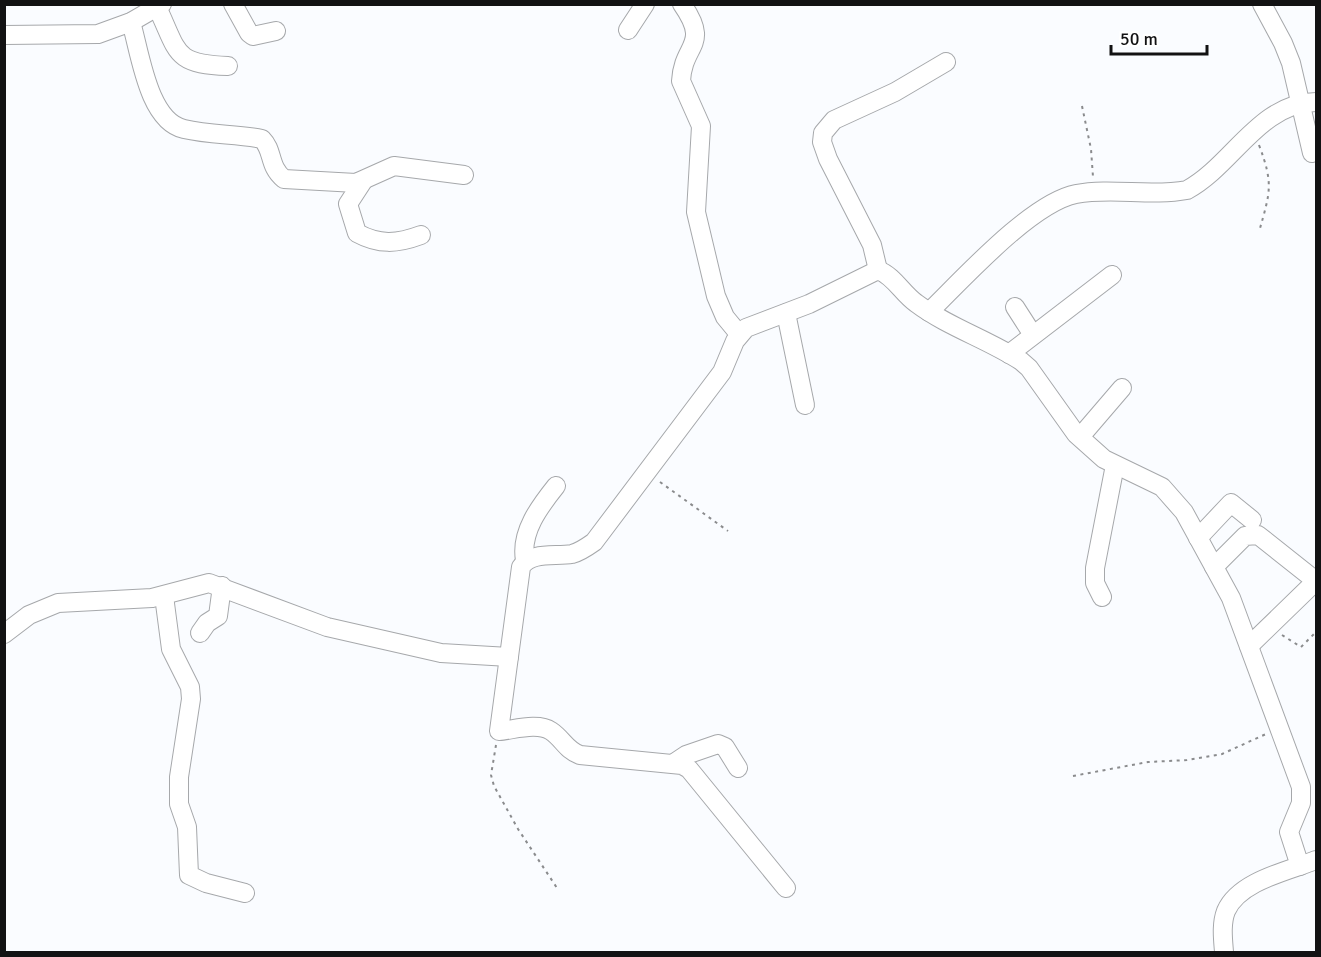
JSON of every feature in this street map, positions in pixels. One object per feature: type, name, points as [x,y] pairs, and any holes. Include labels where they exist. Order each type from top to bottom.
[{"type":"street","points":[[233,4],[249,33],[253,36],[276,31]]},
{"type":"street","points":[[628,30],[645,4]]},
{"type":"street","points":[[682,4],[696,27],[697,35],[681,81],[701,126],[696,212],[716,296],[725,316],[739,334]]},
{"type":"street","points":[[1262,4],[1283,43],[1309,102],[1312,153]]},
{"type":"street","points":[[4,35],[82,36],[98,34],[131,22],[160,6],[179,53],[187,61],[198,65],[228,66]]},
{"type":"street","points":[[131,22],[148,89],[160,111],[181,128],[262,140],[266,143],[272,165],[284,179],[346,184],[363,181],[394,166],[464,176]]},
{"type":"street","points":[[878,270],[872,245],[828,159],[822,142],[823,133],[834,120],[895,92],[946,62]]},
{"type":"street","points":[[929,312],[986,256],[1044,207],[1058,199],[1091,192],[1187,190],[1198,183],[1277,112],[1309,102]]},
{"type":"street","points":[[363,181],[348,204],[357,233],[372,241],[386,243],[420,235]]},
{"type":"street","points":[[525,560],[573,554],[594,542],[722,372],[739,334],[753,324],[786,313],[878,270],[885,273],[909,297],[929,312],[962,332],[1009,354],[1029,368],[1080,437],[1115,465],[1162,487],[1184,512],[1231,598],[1309,804],[1289,832],[1308,863],[1246,888],[1233,899],[1225,913],[1224,952]]},
{"type":"street","points":[[1009,354],[1112,275]]},
{"type":"street","points":[[1015,307],[1033,335]]},
{"type":"street","points":[[786,313],[805,405]]},
{"type":"street","points":[[1080,437],[1122,388]]},
{"type":"street","points":[[1102,597],[1095,583],[1095,568],[1115,465]]},
{"type":"street","points":[[556,486],[533,519],[524,548],[525,560],[521,567],[499,731],[544,728],[552,731],[566,748],[580,755],[674,763],[689,769],[786,888]]},
{"type":"street","points":[[1198,538],[1231,502],[1252,520]]},
{"type":"street","points":[[1214,567],[1245,536],[1258,535],[1317,581],[1249,646]]},
{"type":"street","points":[[4,634],[29,615],[58,603],[164,596],[202,584],[222,586],[327,627],[449,654],[509,657]]},
{"type":"street","points":[[200,633],[207,623],[218,616],[222,586]]},
{"type":"street","points":[[164,596],[171,649],[190,687],[191,699],[179,777],[179,804],[187,827],[189,846],[187,869],[192,878],[245,893]]},
{"type":"street","points":[[674,763],[686,755],[718,744],[725,747],[738,768]]},
{"type":"path","points":[[1082,106],[1091,149],[1091,192]]},
{"type":"path","points":[[1253,132],[1269,172],[1271,188],[1259,232]]},
{"type":"path","points":[[646,472],[728,531]]},
{"type":"path","points":[[1270,627],[1301,647],[1317,632]]},
{"type":"path","points":[[1073,776],[1148,762],[1187,760],[1222,754],[1279,728]]},
{"type":"path","points":[[499,731],[491,776],[494,786],[518,829],[557,888]]}]
